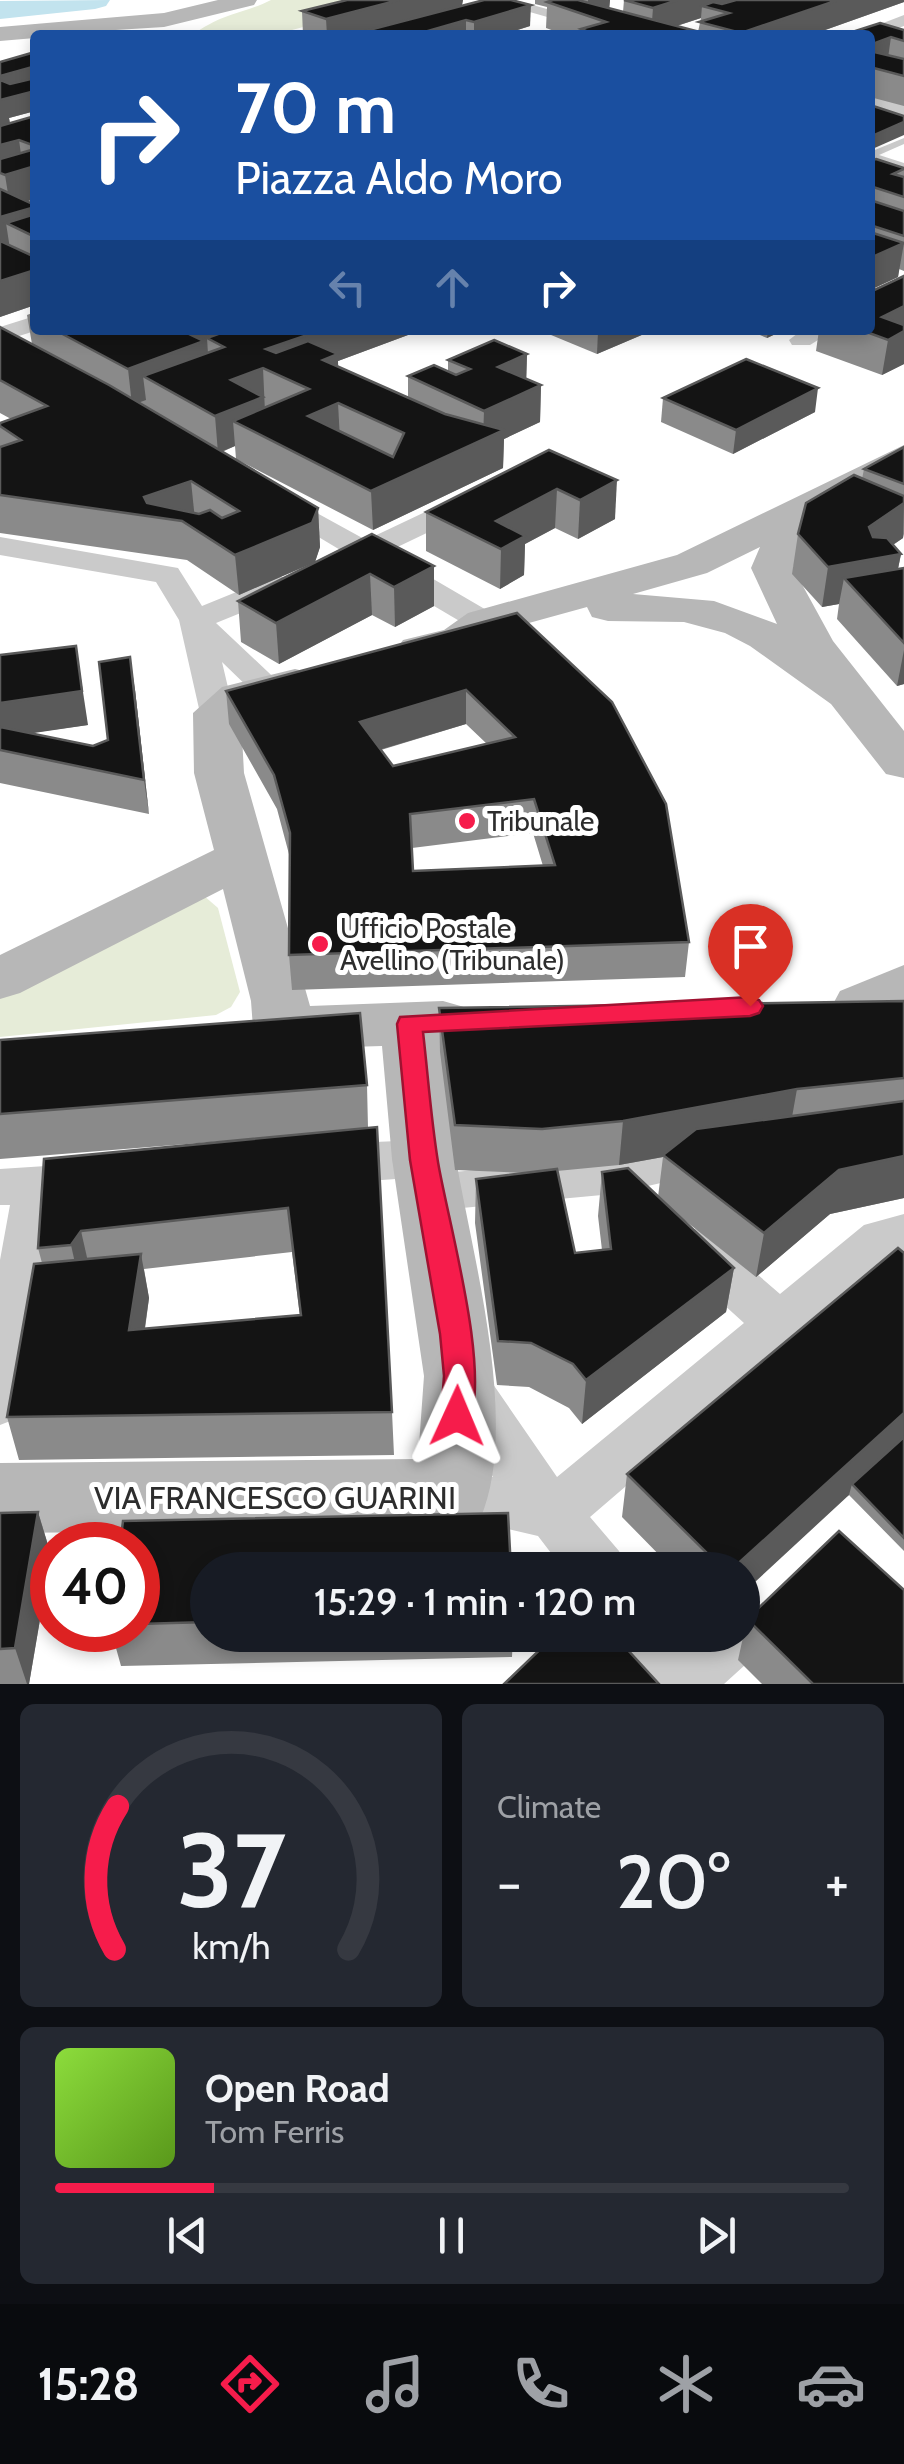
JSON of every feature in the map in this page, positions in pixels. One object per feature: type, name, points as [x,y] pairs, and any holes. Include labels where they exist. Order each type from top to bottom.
[{"type":"street","points":[[49,30],[164,20],[246,0]]},
{"type":"street","points":[[504,3],[611,30]]},
{"type":"street","points":[[600,27],[634,16]]},
{"type":"street","points":[[875,30],[904,20]]},
{"type":"street","points":[[0,32],[30,31]]},
{"type":"street","points":[[875,34],[904,38]]},
{"type":"street","points":[[875,101],[904,110]]},
{"type":"street","points":[[5,343],[30,326]]},
{"type":"street","points":[[387,659],[692,564],[826,506],[904,456]]},
{"type":"street","points":[[249,484],[368,552],[472,631],[610,608],[676,606],[728,616],[768,634],[851,696]]},
{"type":"street","points":[[195,620],[368,552],[492,490]]},
{"type":"street","points":[[826,506],[772,568],[782,597],[851,696],[904,763]]},
{"type":"street","points":[[0,546],[167,576],[195,620],[269,690]]},
{"type":"street","points":[[195,620],[217,712],[219,773],[280,1001],[264,1030],[504,1019]]},
{"type":"street","points":[[217,712],[239,697],[332,673]]},
{"type":"street","points":[[0,979],[242,858]]},
{"type":"street","points":[[410,1024],[427,1176],[460,1376],[453,1494]]},
{"type":"street","points":[[288,1168],[427,1176],[614,1176],[746,1147]]},
{"type":"street","points":[[614,1176],[779,1324]]},
{"type":"street","points":[[0,1402],[18,1186],[134,1178]]},
{"type":"street","points":[[553,1514],[880,1238],[904,1233]]},
{"type":"street","points":[[460,1376],[517,1468],[584,1552]]},
{"type":"street","name":"VIA FRANCESCO GUARINI","points":[[0,1498],[453,1494],[553,1514]]},
{"type":"street","points":[[677,1666],[701,1652]]},
{"type":"lane","points":[[875,153],[904,141]]},
{"type":"lane","points":[[875,157],[904,166]]},
{"type":"green space","points":[[271,0],[345,0],[338,3],[345,16],[292,30],[200,30]]},
{"type":"green space","points":[[203,895],[218,908],[240,992],[231,1007],[216,1015],[0,1037],[0,994]]},
{"type":"building","points":[[347,0],[399,0],[326,19],[302,11]]},
{"type":"building","points":[[484,0],[531,5],[431,30],[369,30]]},
{"type":"building","points":[[578,0],[692,30],[584,30],[606,22],[547,2]]},
{"type":"building","points":[[624,0],[678,0],[653,8]]},
{"type":"building","points":[[736,0],[838,0],[750,30],[730,30],[699,22],[729,13],[702,6]]},
{"type":"building","points":[[880,23],[904,30],[904,41],[891,37],[875,43],[875,30],[858,30]]},
{"type":"building","points":[[875,52],[904,59],[904,76],[875,68]]},
{"type":"building","points":[[30,53],[30,68],[0,76],[0,62]]},
{"type":"building","points":[[30,79],[30,92],[0,100],[0,80],[10,84]]},
{"type":"building","points":[[875,107],[904,116],[904,122],[875,135]]},
{"type":"building","points":[[30,117],[30,144],[19,140],[0,145],[0,126]]},
{"type":"building","points":[[30,150],[30,168],[5,175],[0,173],[0,159]]},
{"type":"building","points":[[875,160],[904,168],[893,174],[904,177],[904,197],[875,188]]},
{"type":"building","points":[[0,189],[30,203],[30,208],[0,217]]},
{"type":"building","points":[[875,202],[904,211],[904,236],[875,227]]},
{"type":"building","points":[[30,216],[30,235],[6,223]]},
{"type":"building","points":[[875,234],[904,243],[875,256]]},
{"type":"building","points":[[0,241],[30,255],[30,272],[0,281]]},
{"type":"building","points":[[904,276],[904,306],[882,317],[904,325],[904,331],[888,340],[874,335],[875,290]]},
{"type":"building","points":[[0,327],[109,385],[318,508],[312,523],[235,555],[182,521],[0,495],[0,447],[21,440],[0,423],[47,406],[0,380]],"holes":[[[191,481],[239,511],[222,518],[210,510],[199,514],[147,503],[144,497]]]},
{"type":"building","points":[[64,335],[191,335],[204,341],[128,369]]},
{"type":"building","points":[[307,335],[266,349],[276,353],[308,341],[338,354],[323,360],[445,414],[504,430],[371,491],[233,421],[309,389],[263,368],[231,380],[263,397],[215,416],[143,376],[224,347],[207,338]],"holes":[[[338,403],[404,433],[393,457],[308,416]]]},
{"type":"building","points":[[494,340],[527,354],[498,367],[541,385],[484,411],[408,376],[434,365],[456,375],[470,369],[448,360]]},
{"type":"building","points":[[746,359],[818,388],[736,430],[663,398]]},
{"type":"building","points":[[904,447],[904,484],[864,469]]},
{"type":"building","points":[[549,450],[617,480],[580,500],[557,489],[496,521],[525,536],[501,549],[426,512]]},
{"type":"building","points":[[854,475],[904,496],[904,503],[869,527],[873,537],[887,538],[901,554],[828,567],[798,534],[806,503]]},
{"type":"building","points":[[372,534],[434,566],[394,587],[370,574],[276,623],[238,601]]},
{"type":"building","points":[[904,568],[904,643],[844,578]]},
{"type":"building","name":"Tribunale","points":[[517,613],[612,702],[666,804],[689,942],[289,955],[290,833],[274,775],[226,691]],"holes":[[[466,690],[515,737],[393,766],[360,722]],[[534,799],[555,865],[413,871],[410,814]]]},
{"type":"building","points":[[76,646],[82,691],[0,703],[0,655]]},
{"type":"building","points":[[130,657],[144,780],[0,750],[0,727],[93,746],[108,740],[99,662]]},
{"type":"building","points":[[904,1001],[904,1078],[797,1089],[623,1121],[542,1129],[455,1125],[439,1008]]},
{"type":"building","points":[[360,1013],[367,1085],[0,1114],[0,1040]]},
{"type":"building","points":[[904,1101],[904,1156],[839,1170],[764,1233],[663,1155],[696,1129]]},
{"type":"building","points":[[377,1127],[392,1412],[7,1417],[34,1264],[141,1254],[129,1330],[301,1315],[288,1208],[81,1231],[71,1245],[38,1248],[44,1159]]},
{"type":"building","points":[[628,1168],[734,1268],[586,1380],[573,1364],[531,1343],[498,1341],[476,1179],[557,1169],[575,1253],[611,1249],[602,1172]]},
{"type":"building","points":[[898,1248],[904,1253],[904,1413],[751,1552],[706,1552],[627,1474]]},
{"type":"building","points":[[904,1437],[904,1538],[852,1484]]},
{"type":"building","points":[[38,1512],[36,1522],[30,1522],[30,1559],[15,1648],[0,1649],[0,1513]]},
{"type":"building","points":[[508,1513],[510,1552],[190,1552],[190,1623],[160,1623],[160,1522],[123,1521]]},
{"type":"building","points":[[839,1531],[904,1590],[904,1684],[813,1684],[760,1632],[760,1607]]},
{"type":"building","points":[[537,1652],[630,1652],[659,1684],[504,1684]]},
{"type":"waterway","points":[[0,10],[95,0]]},
{"type":"place","name":"Tribunale","points":[[467,821]]},
{"type":"place","name":"Ufficio Postale Avellino (Tribunale)","points":[[320,944]]},
{"type":"route","points":[[457,1416],[460,1376],[455,1334],[424,1160],[410,1024],[750,1006]]}]
